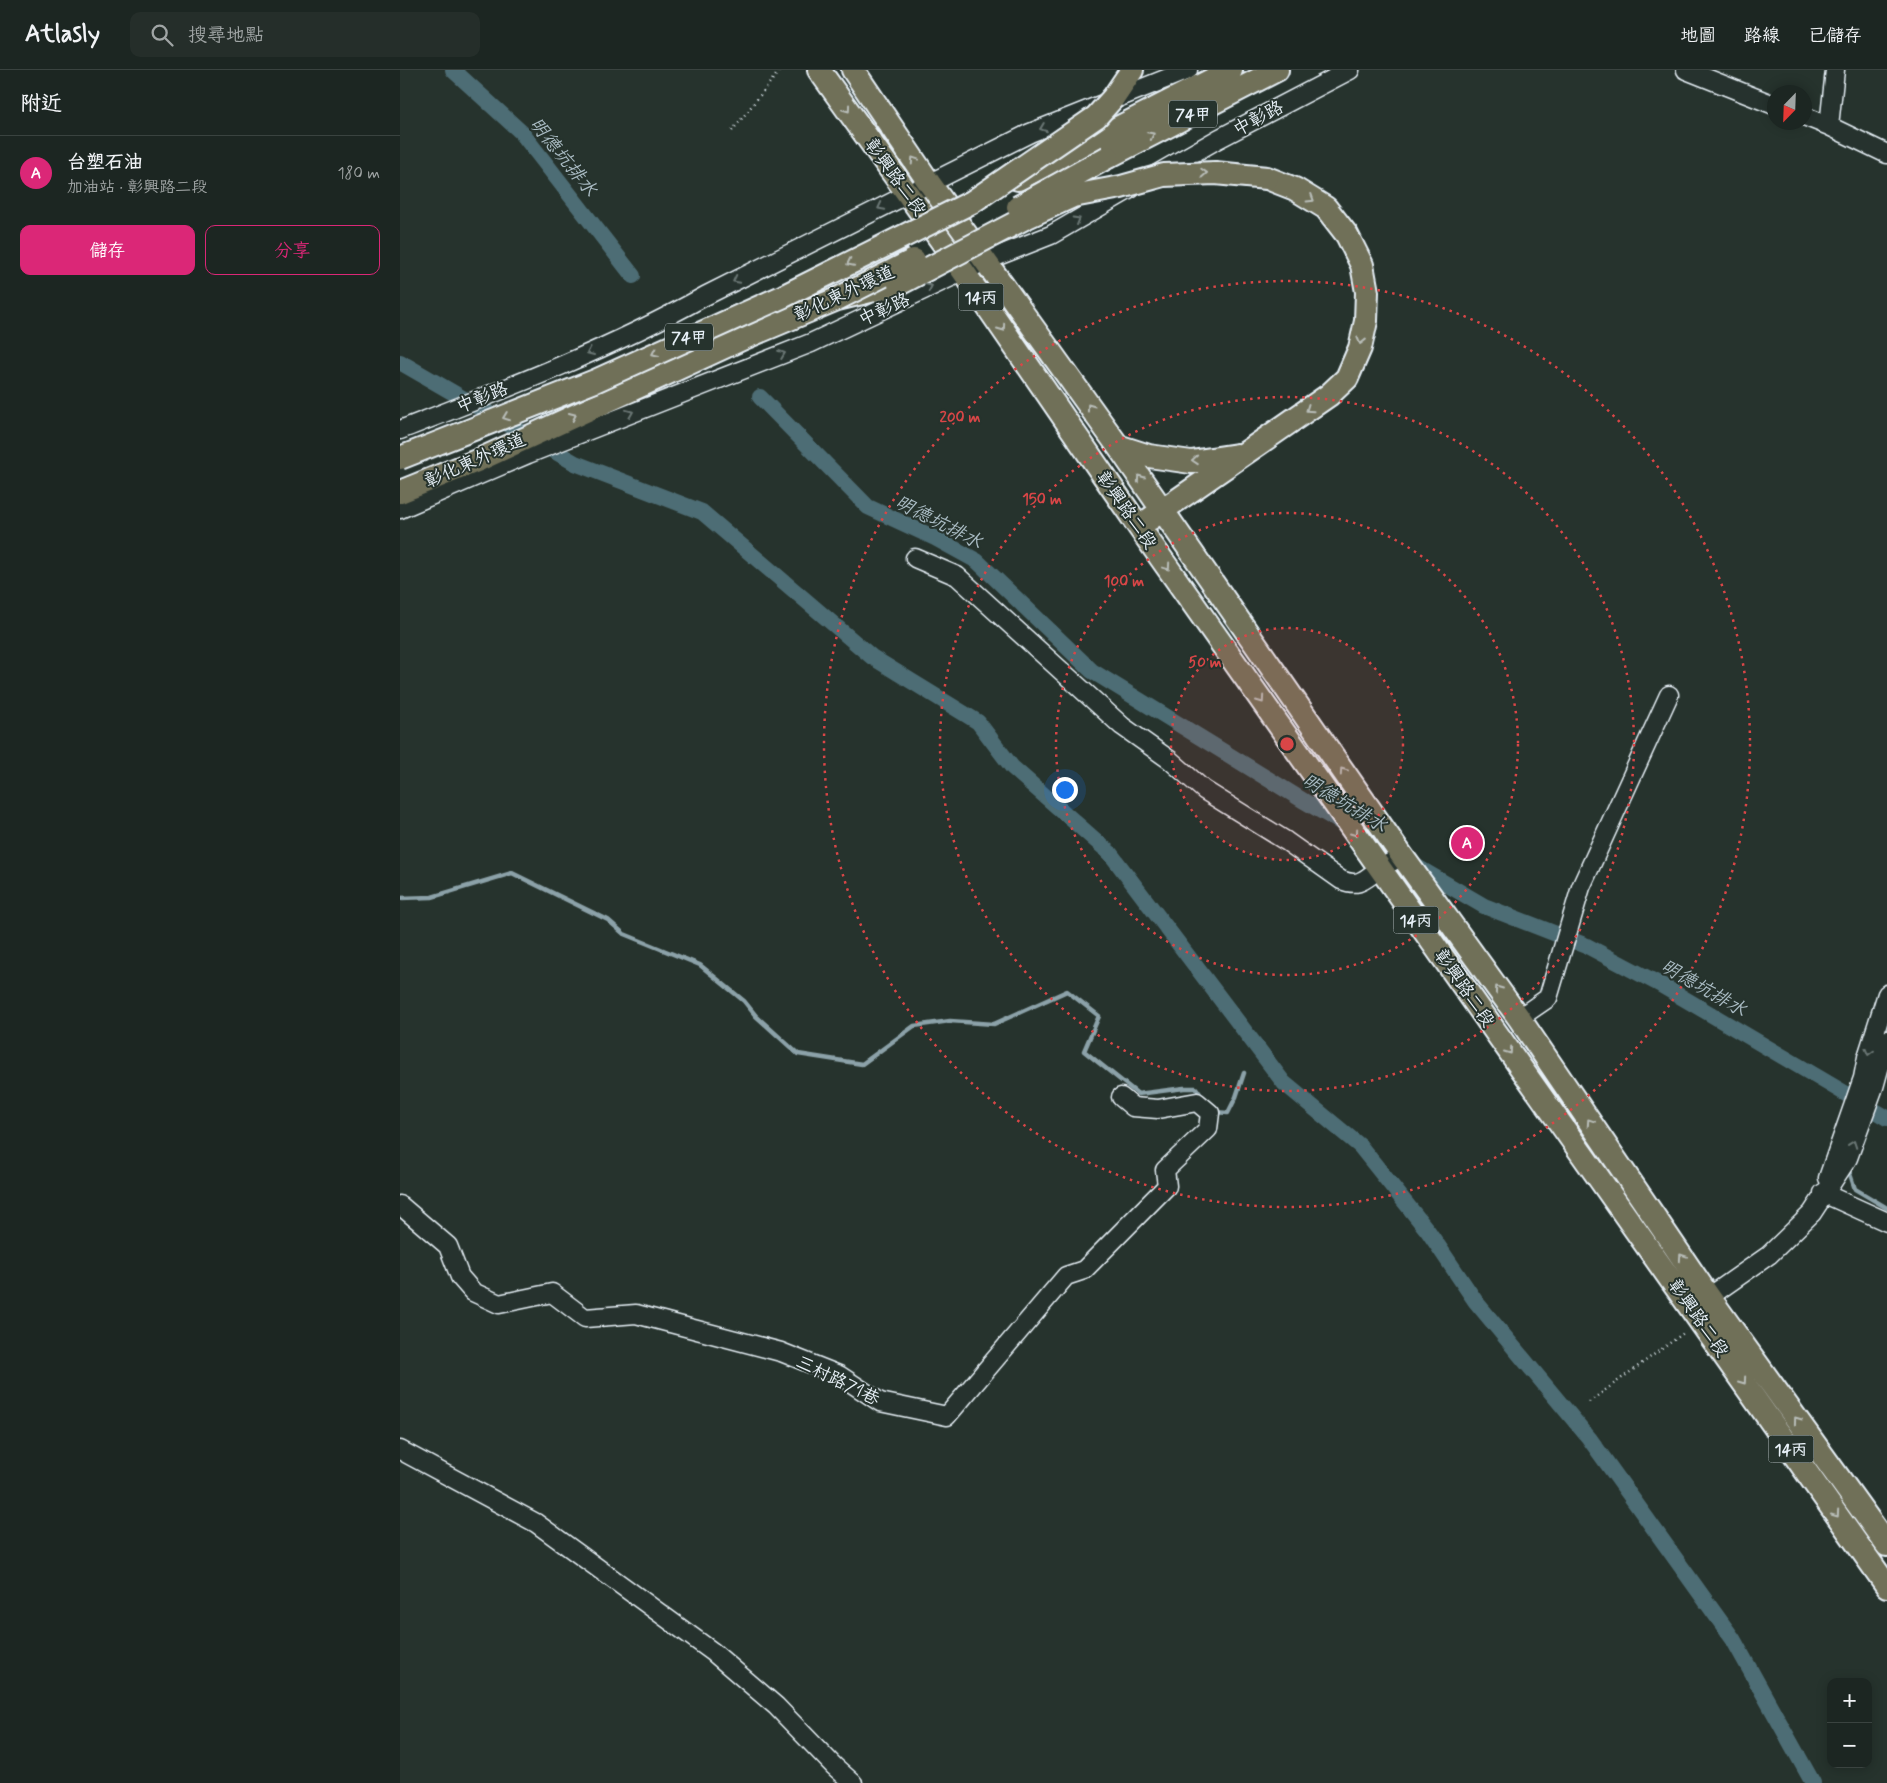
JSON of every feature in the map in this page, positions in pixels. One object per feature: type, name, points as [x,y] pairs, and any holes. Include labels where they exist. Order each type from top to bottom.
[{"type":"main road","name":"彰興路二段","points":[[819,70],[963,271],[1139,527],[1380,869],[1702,1305],[1887,1545]]},
{"type":"main road","points":[[972,202],[1096,117],[1113,98],[1132,70]]},
{"type":"main road","name":"彰化東外環道","points":[[400,458],[595,381],[784,296],[1231,70]]},
{"type":"main road","name":"彰化東外環道","points":[[400,492],[479,460],[744,338],[837,299],[991,222],[1108,157],[1277,70]]},
{"type":"main road","name":"彰興路二段","points":[[855,72],[930,184],[1118,446],[1402,856],[1519,1018],[1702,1305],[1887,1586]]},
{"type":"main road","points":[[837,299],[899,284],[1026,218],[1073,196],[1121,187],[1164,176],[1215,173],[1268,178],[1295,189],[1326,208],[1347,235],[1362,265],[1367,292],[1366,321],[1360,348],[1347,378],[1329,395],[1139,527]]},
{"type":"main road","points":[[1118,446],[1149,456],[1191,462],[1243,454]]},
{"type":"street","name":"中彰路","points":[[400,430],[486,396],[663,320],[705,296],[1030,133],[1188,70]]},
{"type":"street","name":"中彰路","points":[[400,509],[528,454],[811,343],[985,261],[1051,235],[1218,138],[1350,70]]},
{"type":"street","points":[[1686,70],[1767,102]]},
{"type":"street","points":[[1829,126],[1835,70]]},
{"type":"street","points":[[1812,119],[1887,154]]},
{"type":"street","points":[[915,558],[957,576],[1122,726],[1170,760],[1204,790],[1286,841],[1341,880],[1350,884],[1363,882],[1402,856]]},
{"type":"street","points":[[1519,1018],[1548,998],[1581,887],[1669,695]]},
{"type":"street","points":[[1872,1085],[1867,1057],[1887,994]]},
{"type":"street","points":[[1702,1305],[1769,1255],[1812,1213],[1824,1193],[1872,1085],[1887,1040]]},
{"type":"street","name":"三村路71巷","points":[[400,1205],[448,1246],[460,1277],[473,1292],[499,1304],[552,1293],[585,1318],[636,1314],[781,1352],[838,1376],[880,1402],[947,1416],[1066,1276],[1084,1270],[1166,1186],[1165,1170],[1208,1129],[1210,1113],[1197,1102],[1158,1109],[1134,1107],[1121,1097]]},
{"type":"street","points":[[1824,1193],[1887,1222]]},
{"type":"street","points":[[400,1450],[536,1523],[713,1652],[776,1706],[853,1783]]},
{"type":"path","points":[[732,131],[780,70]]},
{"type":"path","points":[[1589,1402],[1690,1328],[1702,1305]]},
{"type":"waterway","name":"明德坑排水","points":[[453,70],[521,132],[633,276]]},
{"type":"waterway","points":[[400,362],[575,463],[702,512],[872,657],[978,722],[1012,767],[1110,853],[1284,1083],[1360,1146],[1428,1231],[1476,1302],[1589,1438],[1733,1639],[1813,1783]]},
{"type":"waterway","name":"明德坑排水","points":[[760,397],[868,507],[935,538],[977,561],[1092,671],[1304,801],[1484,906],[1587,946],[1661,985],[1887,1118]]},
{"type":"waterway","points":[[400,898],[432,897],[512,873],[608,920],[624,934],[700,965],[744,1001],[756,1016],[798,1054],[862,1064],[914,1026],[950,1021],[994,1024],[1067,991],[1099,1016],[1084,1051],[1138,1094],[1196,1088],[1203,1098]]},
{"type":"waterway","points":[[1214,1112],[1228,1113],[1244,1073]]},
{"type":"waterway","points":[[1848,1168],[1855,1189],[1887,1208]]},
{"type":"place","name":"台塑石油","points":[[1467,843]]}]
